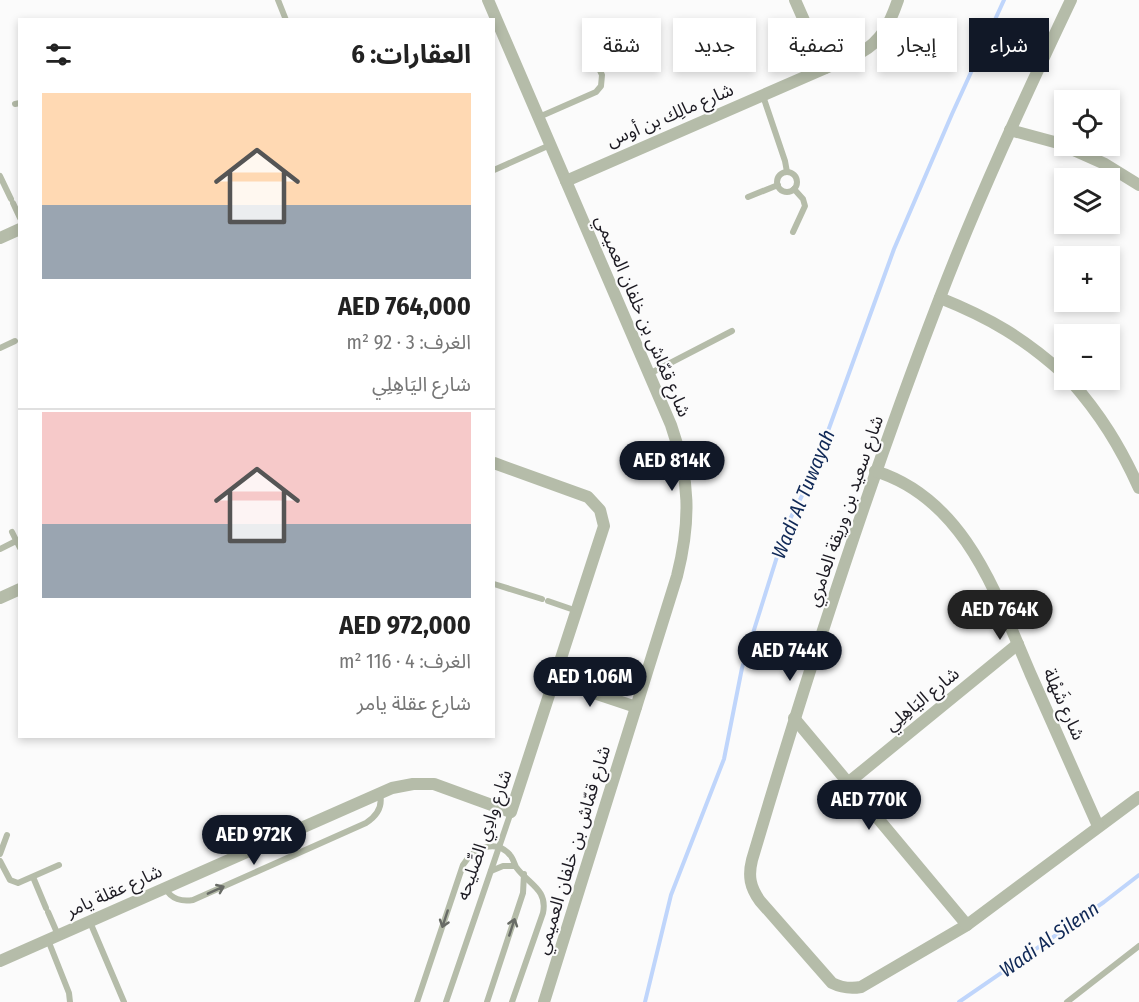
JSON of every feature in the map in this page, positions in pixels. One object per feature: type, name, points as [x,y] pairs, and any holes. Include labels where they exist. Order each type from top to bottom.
[{"type":"street","name":"شارع قمّاش بن خلفان العميمي","points":[[488,0],[494,18]]},
{"type":"street","points":[[795,0],[803,18]]},
{"type":"street","name":"شارع مالِك بن أوس","points":[[865,49],[887,28],[898,0]]},
{"type":"street","name":"شارع سعيد بن وريقة العامري","points":[[1071,0],[1010,130],[940,298],[875,471],[794,718],[749,870],[753,892],[824,976],[841,987],[851,989],[861,987],[967,925],[1139,797]]},
{"type":"street","name":"شارع قمّاش بن خلفان العميمي","points":[[495,22],[566,181],[678,445],[684,466],[688,508],[684,552],[544,1002]]},
{"type":"street","name":"شارع مالِك بن أوس","points":[[566,181],[816,72]]},
{"type":"street","points":[[1010,130],[1058,143],[1105,164],[1139,185]]},
{"type":"street","points":[[0,238],[18,230]]},
{"type":"street","points":[[940,298],[975,312],[1008,330],[1054,365]]},
{"type":"street","points":[[1079,390],[1114,436],[1139,488]]},
{"type":"street","name":"شارع وادِي الصِّليحه","points":[[495,463],[580,493],[595,502],[603,519],[603,534],[511,812]]},
{"type":"street","name":"شارع شَهْلة","points":[[875,471],[893,477],[931,501],[951,523],[987,574],[1098,826]]},
{"type":"street","points":[[0,598],[18,591]]},
{"type":"street","name":"شارع اليَاهِلِي","points":[[849,782],[1017,644]]},
{"type":"street","points":[[555,680],[636,708]]},
{"type":"street","points":[[794,718],[967,925]]},
{"type":"street","name":"شارع عقلة يامر","points":[[0,961],[380,794],[403,786],[434,784],[511,812]]},
{"type":"lane","points":[[278,0],[285,18]]},
{"type":"lane","points":[[538,117],[596,92],[601,86],[601,72]]},
{"type":"lane","points":[[762,95],[787,172]]},
{"type":"lane","points":[[495,170],[550,145]]},
{"type":"lane","points":[[778,185],[780,175],[787,172],[796,178],[794,189]]},
{"type":"lane","points":[[0,176],[18,214]]},
{"type":"lane","points":[[778,185],[783,190],[794,189]]},
{"type":"lane","points":[[748,197],[778,185]]},
{"type":"lane","points":[[793,232],[805,206],[803,199],[794,189]]},
{"type":"lane","points":[[649,374],[732,331]]},
{"type":"lane","points":[[0,348],[15,341]]},
{"type":"lane","points":[[0,549],[18,544],[12,532]]},
{"type":"lane","points":[[495,584],[578,611]]},
{"type":"lane","points":[[166,888],[168,893],[175,898],[193,900],[366,824],[377,814],[381,802],[380,794]]},
{"type":"lane","name":"شارع وادِي الصِّليحه","points":[[446,1002],[511,812]]},
{"type":"lane","points":[[0,854],[7,835]]},
{"type":"lane","points":[[417,1002],[463,866],[470,856],[480,849],[493,846],[510,854],[515,866],[540,889],[543,895],[544,908],[512,1002]]},
{"type":"lane","points":[[0,861],[12,882],[20,883],[59,865]]},
{"type":"lane","points":[[491,872],[503,866],[515,866]]},
{"type":"lane","points":[[487,1002],[523,893],[524,874]]},
{"type":"lane","points":[[33,877],[47,910],[70,1002]]},
{"type":"lane","points":[[90,921],[124,1002]]},
{"type":"lane","points":[[1067,1002],[1139,946]]},
{"type":"waterway","name":"Wadi Al Tuwayah","points":[[645,1002],[671,895],[724,759],[742,668],[787,525],[811,478],[894,249],[1004,0]]},
{"type":"waterway","name":"Wadi Al Silenn","points":[[959,1002],[1104,902],[1139,875]]}]
